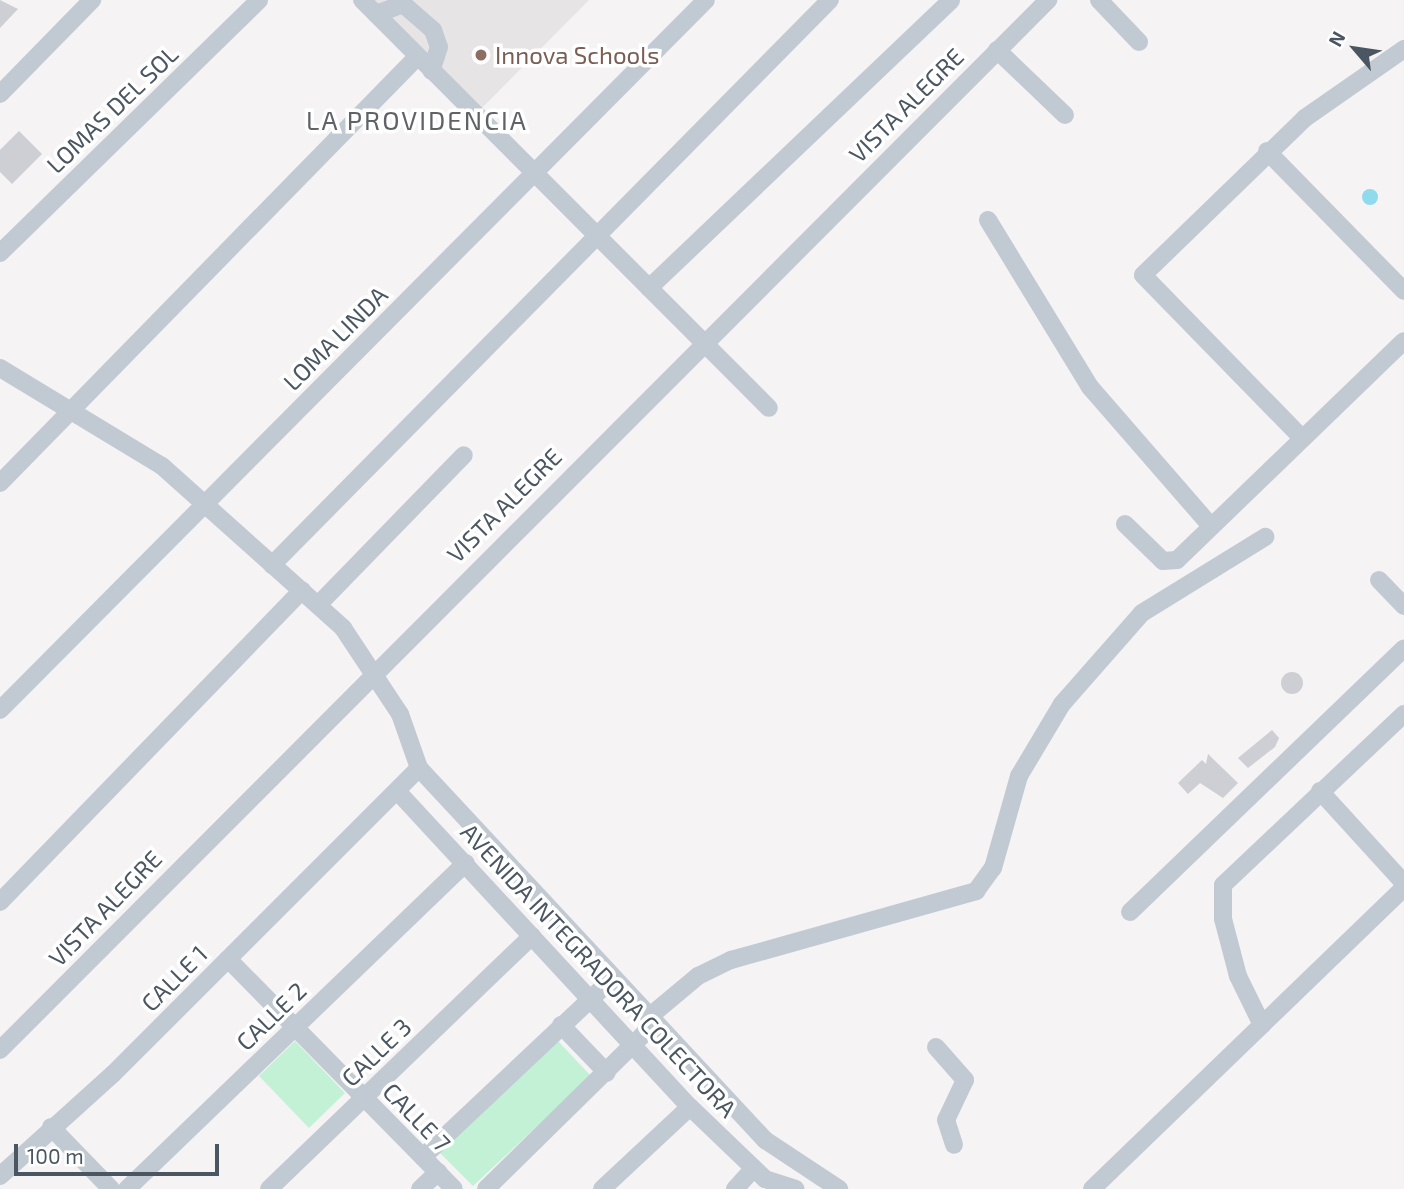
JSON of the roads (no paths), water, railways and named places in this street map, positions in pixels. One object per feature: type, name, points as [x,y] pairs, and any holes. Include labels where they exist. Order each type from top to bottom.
[{"type":"street","points":[[0,94],[92,0]]},
{"type":"street","name":"LOMAS DEL SOL","points":[[0,253],[258,0]]},
{"type":"street","points":[[362,0],[596,238],[769,408]]},
{"type":"street","name":"LOMA LINDA","points":[[0,710],[706,0]]},
{"type":"street","points":[[272,565],[830,0]]},
{"type":"street","points":[[649,288],[951,0]]},
{"type":"street","name":"VISTA ALEGRE","points":[[0,1050],[375,668],[1048,0]]},
{"type":"street","points":[[1099,0],[1139,42]]},
{"type":"street","points":[[376,14],[403,4],[433,30],[439,47],[431,71]]},
{"type":"street","points":[[1301,437],[1143,275],[1267,151],[1404,49]]},
{"type":"street","points":[[997,50],[1065,115]]},
{"type":"street","points":[[0,483],[417,57]]},
{"type":"street","points":[[1267,151],[1404,291]]},
{"type":"street","points":[[988,220],[1090,387],[1211,526]]},
{"type":"street","points":[[1125,524],[1170,563],[1404,341]]},
{"type":"street","name":"AVENIDA INTEGRADORA COLECTORA","points":[[0,368],[162,466],[318,605],[375,668],[419,768],[765,1140],[839,1189]]},
{"type":"street","points":[[318,605],[464,455]]},
{"type":"street","points":[[486,1189],[607,1073],[632,1047],[652,1020],[698,976],[731,960],[976,891],[993,868],[1019,776],[1062,704],[1142,613],[1265,537]]},
{"type":"street","points":[[1380,580],[1404,606]]},
{"type":"street","points":[[0,902],[302,590]]},
{"type":"street","points":[[1130,912],[1404,648]]},
{"type":"street","points":[[1262,1025],[1238,976],[1223,919],[1223,885],[1240,864],[1404,714]]},
{"type":"street","points":[[398,792],[419,768]]},
{"type":"street","points":[[1320,791],[1404,883]]},
{"type":"street","name":"AVENIDA INTEGRADORA COLECTORA","points":[[398,792],[632,1047],[758,1179],[795,1189]]},
{"type":"street","name":"CALLE 1","points":[[0,1176],[228,959],[398,792]]},
{"type":"street","name":"CALLE 2","points":[[127,1189],[466,863]]},
{"type":"street","points":[[1092,1189],[1404,888]]},
{"type":"street","name":"CALLE 3","points":[[269,1189],[532,936]]},
{"type":"street","name":"CALLE 7","points":[[228,959],[454,1189]]},
{"type":"street","points":[[423,1157],[613,978]]},
{"type":"street","points":[[561,1025],[607,1073]]},
{"type":"street","points":[[936,1047],[965,1080],[946,1120],[954,1145]]},
{"type":"street","points":[[602,1189],[690,1107]]},
{"type":"street","points":[[51,1127],[111,1189]]},
{"type":"street","points":[[736,1189],[758,1179],[790,1156]]},
{"type":"street","points":[[420,1189],[438,1172]]},
{"type":"water","points":[[1367,189],[1373,189],[1378,197],[1376,203],[1367,205],[1362,200],[1362,194]]},
{"type":"place","name":"Innova Schools","points":[[481,55]]},
{"type":"district","name":"LA PROVIDENCIA","points":[[417,120]]}]
